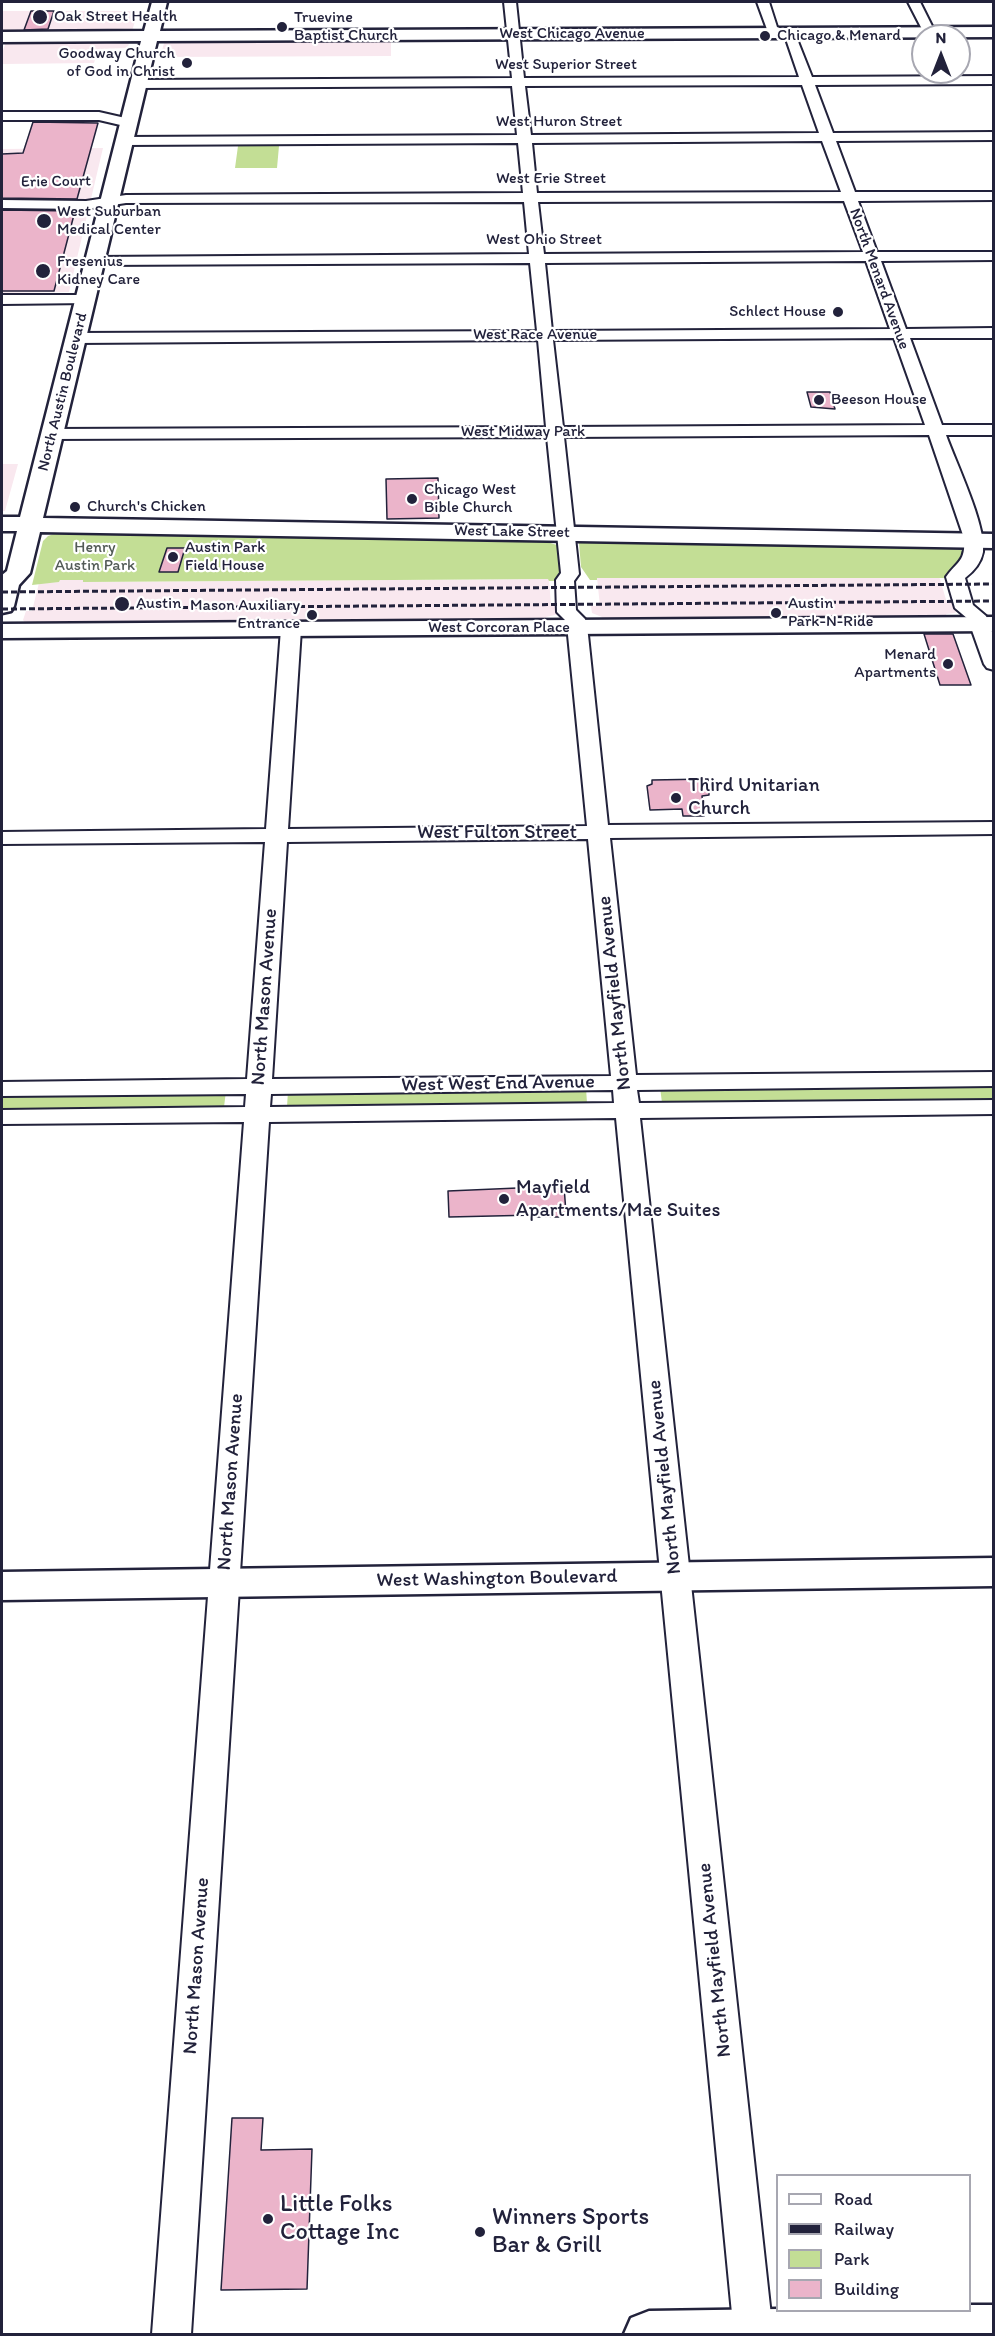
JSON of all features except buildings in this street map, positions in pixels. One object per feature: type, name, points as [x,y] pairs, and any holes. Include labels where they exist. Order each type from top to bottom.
[{"type":"street","name":"North Austin Boulevard","points":[[3,624],[16,612],[24,583],[18,573],[159,2]]},
{"type":"street","name":"North Mayfield Avenue","points":[[510,2],[547,335],[570,574],[565,580],[567,612],[576,623],[753,2333]]},
{"type":"street","name":"North Menard Avenue","points":[[763,2],[772,28],[791,37],[932,426],[984,541]]},
{"type":"street","points":[[914,2],[925,24]]},
{"type":"street","name":"West Chicago Avenue","points":[[2,37],[911,32]]},
{"type":"street","name":"West Chicago Avenue","points":[[971,32],[993,32]]},
{"type":"street","name":"West Superior Street","points":[[138,84],[993,80]]},
{"type":"street","name":"West Huron Street","points":[[2,116],[99,116],[126,132],[525,139],[993,136]]},
{"type":"street","name":"West Erie Street","points":[[110,201],[993,195]]},
{"type":"street","name":"Erie Court","points":[[2,203],[86,205],[110,201]]},
{"type":"street","name":"West Ohio Street","points":[[95,261],[993,256]]},
{"type":"street","points":[[2,300],[85,300]]},
{"type":"street","name":"West Race Avenue","points":[[76,338],[993,333]]},
{"type":"street","name":"West Midway Park","points":[[932,426],[993,421]]},
{"type":"street","name":"West Midway Park","points":[[53,430],[932,426],[993,430]]},
{"type":"street","name":"West Lake Street","points":[[2,524],[984,541]]},
{"type":"street","points":[[984,541],[967,568],[980,608],[993,664]]},
{"type":"street","name":"West Corcoran Place","points":[[3,624],[291,629],[576,623],[983,621]]},
{"type":"street","name":"North Mason Avenue","points":[[171,2334],[291,629]]},
{"type":"street","name":"West Fulton Street","points":[[2,838],[993,828]]},
{"type":"street","name":"West West End Avenue","points":[[626,1097],[993,1079]]},
{"type":"street","name":"West West End Avenue","points":[[2,1089],[258,1101]]},
{"type":"street","name":"West West End Avenue","points":[[2,1117],[258,1101],[626,1097],[993,1107]]},
{"type":"street","name":"West Washington Boulevard","points":[[2,1586],[993,1572]]},
{"type":"street","points":[[649,2334],[916,2332],[993,2328]]},
{"type":"shaded area","points":[[2,11],[138,11],[132,31],[2,32]]},
{"type":"shaded area","points":[[391,39],[391,56],[160,57],[165,40]]},
{"type":"shaded area","points":[[6,42],[129,42],[128,48],[98,49],[94,63],[2,64],[2,53]]},
{"type":"shaded area","name":"West Suburban Medical Center","points":[[103,148],[69,292],[2,293],[2,149]]},
{"type":"shaded area","points":[[2,464],[18,464],[5,511],[2,511]]},
{"type":"shaded area","points":[[939,576],[947,603],[955,603],[957,610],[955,613],[946,614],[948,619],[603,621],[602,617],[592,613],[591,606],[600,606],[597,578]]},
{"type":"shaded area","points":[[549,579],[551,606],[559,607],[559,614],[546,617],[547,622],[28,626],[23,620],[26,611],[32,611],[39,583],[59,582],[60,580],[84,580],[84,582]]},
{"type":"green space","points":[[238,146],[279,146],[277,168],[235,168]]},
{"type":"green space","name":"Henry Austin Park","points":[[60,532],[540,540],[557,545],[560,567],[557,581],[548,579],[83,582],[83,580],[60,580],[32,585],[43,541],[48,536]]},
{"type":"green space","points":[[582,541],[956,547],[964,552],[948,578],[597,578],[597,580],[590,580],[581,567],[579,543]]},
{"type":"green space","points":[[993,1084],[994,1100],[662,1103],[660,1087]]},
{"type":"green space","points":[[586,1088],[587,1103],[287,1107],[288,1091]]},
{"type":"green space","points":[[226,1091],[224,1107],[2,1110],[2,1094]]},
{"type":"railway","points":[[2,592],[994,584]]},
{"type":"railway","points":[[2,609],[994,601]]},
{"type":"place","name":"Oak Street Health","points":[[40,17]]},
{"type":"place","name":"Truevine Baptist Church","points":[[282,27]]},
{"type":"place","name":"Chicago & Menard","points":[[765,36]]},
{"type":"place","name":"Goodway Church of God in Christ","points":[[187,63]]},
{"type":"place","name":"West Suburban Medical Center","points":[[44,221]]},
{"type":"place","name":"Fresenius Kidney Care","points":[[43,271]]},
{"type":"place","name":"Schlect House","points":[[838,312]]},
{"type":"place","name":"Beeson House","points":[[819,400]]},
{"type":"place","name":"Chicago West Bible Church","points":[[412,499]]},
{"type":"place","name":"Church's Chicken","points":[[75,507]]},
{"type":"place","name":"Austin Park Field House","points":[[173,557]]},
{"type":"place","name":"Austin","points":[[122,604]]},
{"type":"place","name":"Austin Park-N-Ride","points":[[776,613]]},
{"type":"place","name":"Mason Auxiliary Entrance","points":[[312,615]]},
{"type":"place","name":"Menard Apartments","points":[[948,664]]},
{"type":"place","name":"Third Unitarian Church","points":[[676,798]]},
{"type":"place","name":"Mayfield Apartments/Mae Suites","points":[[504,1199]]},
{"type":"place","name":"Little Folks Cottage Inc","points":[[268,2219]]},
{"type":"place","name":"Winners Sports Bar & Grill","points":[[480,2232]]}]
